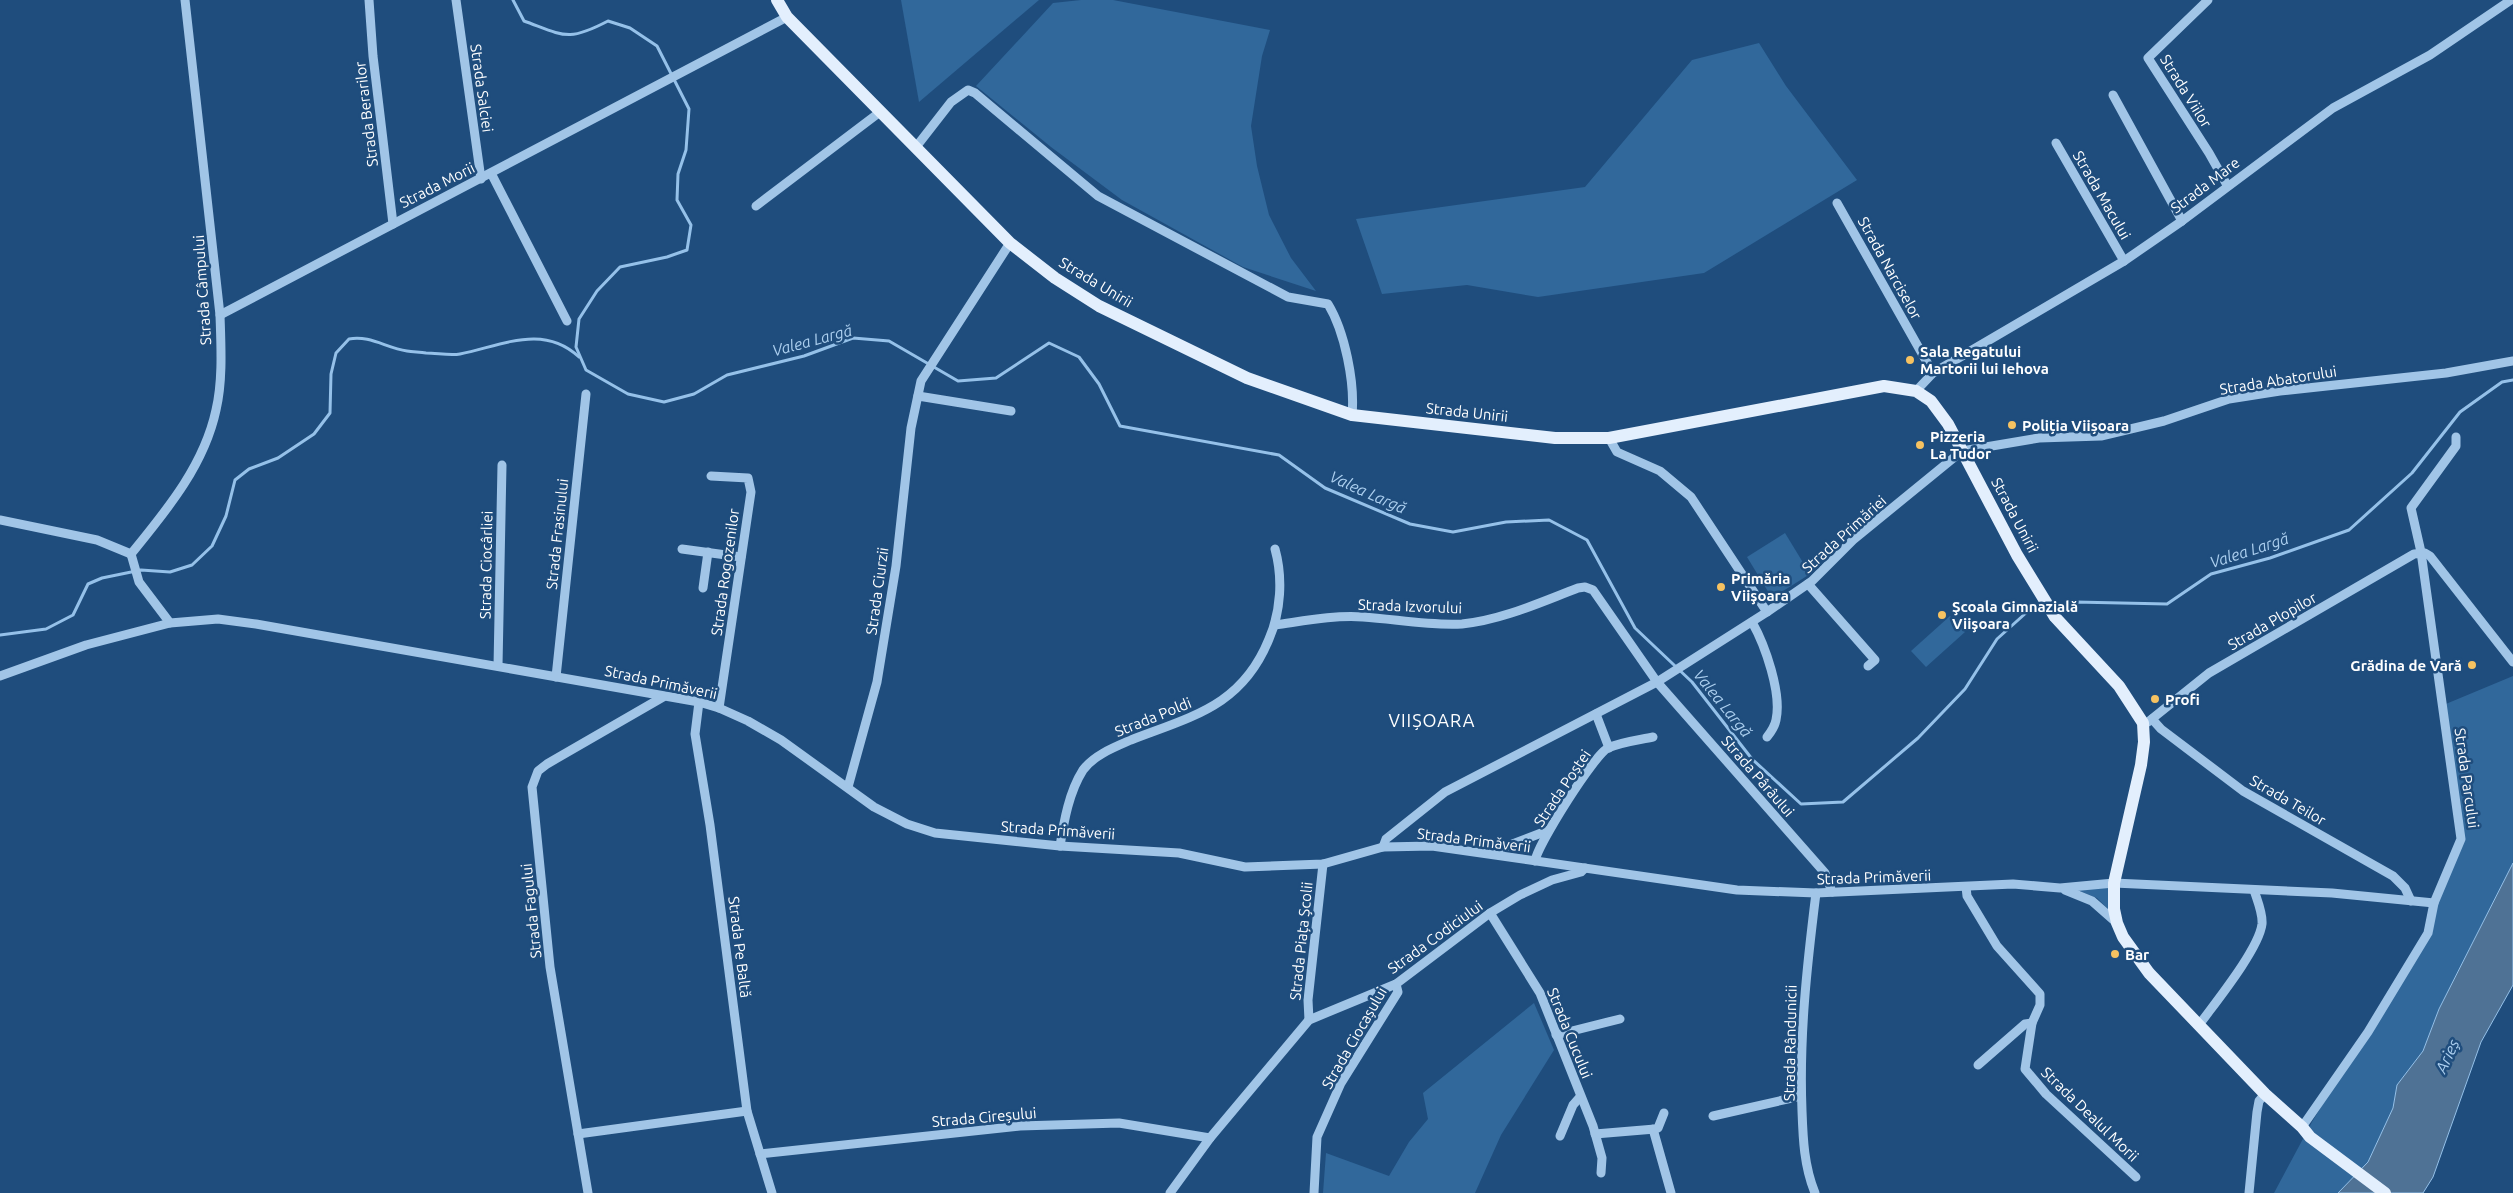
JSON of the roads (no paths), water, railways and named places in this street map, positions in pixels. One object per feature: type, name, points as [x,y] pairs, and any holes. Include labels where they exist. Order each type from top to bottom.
[{"type":"main road","name":"Strada Unirii","points":[[778,0],[787,17],[1010,243],[1055,278],[1107,310],[1248,378],[1352,415],[1555,438],[1609,438],[1884,386],[1916,391],[1931,401],[1948,424],[2034,583],[2055,617],[2119,686],[2147,721]]},
{"type":"main road","points":[[2147,721],[2141,765],[2114,883],[2114,909],[2117,923],[2139,962],[2265,1094],[2306,1132],[2385,1193]]},
{"type":"street","name":"Strada Câmpului","points":[[131,554],[180,492],[203,451],[217,410],[221,358],[220,315],[185,0]]},
{"type":"street","name":"Strada Berarilor","points":[[369,0],[373,56],[393,224]]},
{"type":"street","name":"Strada Salciei","points":[[456,0],[481,179]]},
{"type":"street","name":"Strada Viilor","points":[[2208,0],[2148,58],[2227,185]]},
{"type":"street","name":"Strada Mare","points":[[1916,391],[1933,373],[2124,261],[2182,221],[2227,185],[2333,108],[2430,55],[2511,0]]},
{"type":"street","name":"Strada Morii","points":[[220,315],[787,17]]},
{"type":"street","points":[[916,147],[951,102],[964,91],[975,92],[1098,196],[1288,297],[1328,304],[1334,314],[1348,363],[1354,399],[1352,415]]},
{"type":"street","points":[[2113,95],[2182,221]]},
{"type":"street","points":[[756,206],[880,112]]},
{"type":"street","name":"Strada Macului","points":[[2056,143],[2124,261]]},
{"type":"street","points":[[491,173],[567,321]]},
{"type":"street","name":"Strada Narciselor","points":[[1837,203],[1933,373]]},
{"type":"street","name":"Strada Ciurzii","points":[[848,787],[877,682],[896,566],[911,428],[923,376],[1010,243]]},
{"type":"street","name":"Strada Abatorului","points":[[1962,451],[2039,438],[2101,436],[2164,421],[2229,399],[2280,391],[2446,373],[2513,361]]},
{"type":"street","name":"Strada Frasinului","points":[[556,677],[586,394]]},
{"type":"street","points":[[918,396],[1011,410]]},
{"type":"street","name":"Strada Parcului","points":[[2306,1132],[2428,933],[2434,904],[2461,839],[2422,552],[2412,508],[2456,446],[2456,437]]},
{"type":"street","points":[[1609,438],[1617,452],[1660,471],[1691,497],[1767,612]]},
{"type":"street","name":"Strada Primăriei","points":[[1383,847],[1386,839],[1445,792],[1657,682],[1808,584],[1853,540],[1962,451]]},
{"type":"street","name":"Strada Ciocârliei","points":[[498,666],[502,465]]},
{"type":"street","name":"Strada Rogozenilor","points":[[711,476],[743,477],[750,481],[751,492],[719,708]]},
{"type":"street","points":[[0,520],[97,540],[131,554],[137,578],[170,623]]},
{"type":"street","points":[[682,549],[741,557]]},
{"type":"street","points":[[1275,549],[1280,581],[1275,625]]},
{"type":"street","points":[[702,588],[708,552]]},
{"type":"street","points":[[2422,552],[2430,556],[2513,662]]},
{"type":"street","name":"Strada Plopilor","points":[[2147,721],[2209,673],[2414,554],[2422,552]]},
{"type":"street","points":[[1808,584],[1875,660],[1868,666]]},
{"type":"street","name":"Strada Izvorului","points":[[1275,625],[1326,618],[1361,617],[1411,622],[1462,624],[1508,614],[1585,587],[1593,590],[1657,682]]},
{"type":"street","name":"Strada Primăverii","points":[[0,676],[86,644],[170,623],[218,619],[556,677],[637,689],[664,697],[699,702],[719,708],[781,740],[874,807],[907,824],[935,833],[1060,846],[1179,853],[1245,867],[1323,864],[1383,847],[1432,846],[1737,890],[1816,893],[2013,884],[2060,888]]},
{"type":"street","points":[[1752,622],[1766,653],[1777,708],[1776,721],[1768,737]]},
{"type":"street","name":"Strada Poldi","points":[[1060,846],[1065,818],[1084,770],[1113,748],[1212,709],[1245,681],[1262,657],[1275,625]]},
{"type":"street","name":"Strada Pârâului","points":[[1657,682],[1825,873],[1832,892]]},
{"type":"street","name":"Strada Fagului","points":[[588,1193],[550,967],[532,787],[538,771],[547,764],[664,697]]},
{"type":"street","name":"Strada Pe Baltă","points":[[699,702],[695,734],[710,825],[747,1111],[772,1193]]},
{"type":"street","points":[[1596,714],[1609,748]]},
{"type":"street","name":"Strada Teilor","points":[[2147,721],[2161,729],[2243,791],[2393,876],[2405,888],[2411,901]]},
{"type":"street","name":"Strada Poștei","points":[[1535,861],[1538,850],[1550,830],[1590,770],[1609,748],[1653,737]]},
{"type":"street","points":[[1487,854],[1550,830]]},
{"type":"street","name":"Strada Piața Școlii","points":[[1309,1020],[1308,1000],[1323,864]]},
{"type":"street","name":"Strada Codiciului","points":[[1170,1193],[1210,1138],[1309,1020],[1396,984],[1490,913],[1552,880],[1576,874],[1585,868]]},
{"type":"street","points":[[2060,888],[2114,883],[2332,893],[2434,904]]},
{"type":"street","name":"Strada Dealul Morii","points":[[1966,887],[1967,896],[1998,946],[2040,994],[2040,1005],[2032,1022],[2024,1066],[2027,1072],[2046,1094],[2136,1177]]},
{"type":"street","points":[[2060,888],[2092,901],[2117,923]]},
{"type":"street","points":[[2199,1025],[2238,971],[2256,939],[2262,924],[2254,890]]},
{"type":"street","name":"Strada Rândunicii","points":[[1815,1193],[1808,1175],[1805,1158],[1801,1096],[1804,985],[1816,893]]},
{"type":"street","name":"Strada Cucului","points":[[1490,913],[1540,993],[1595,1134],[1602,1158],[1600,1173]]},
{"type":"street","name":"Strada Ciocașului","points":[[1314,1193],[1317,1137],[1341,1083],[1398,992],[1396,984]]},
{"type":"street","points":[[1556,1035],[1620,1019]]},
{"type":"street","points":[[1978,1066],[2026,1024],[2032,1022]]},
{"type":"street","points":[[2249,1193],[2257,1112],[2259,1101],[2265,1094]]},
{"type":"street","points":[[1560,1136],[1572,1105],[1580,1096]]},
{"type":"street","points":[[1714,1116],[1801,1096]]},
{"type":"street","points":[[578,1134],[747,1111]]},
{"type":"street","points":[[1595,1134],[1653,1130],[1658,1128],[1664,1113]]},
{"type":"street","name":"Strada Cireșului","points":[[760,1154],[1020,1126],[1056,1124],[1119,1123],[1210,1138]]},
{"type":"street","points":[[1653,1130],[1671,1193]]},
{"type":"water","name":"Arieș","points":[[2513,863],[2513,985],[2481,1042],[2433,1177],[2423,1193],[2338,1193],[2368,1162],[2393,1108],[2397,1085],[2423,1051],[2439,1009]]},
{"type":"waterway","name":"Valea Largă","points":[[513,0],[524,21],[558,33],[575,34],[584,32],[608,21],[630,28],[657,46],[689,109],[686,150],[678,174],[677,200],[691,225],[687,250],[667,257],[620,267],[597,291],[579,319],[576,347],[586,370],[628,394],[664,402],[694,394],[727,375],[804,356],[853,338],[889,341],[958,381],[996,378],[1049,343],[1079,357],[1099,384],[1120,426],[1279,455],[1325,488],[1410,524],[1453,532],[1506,522],[1549,520],[1587,540],[1635,628],[1692,682],[1752,759],[1801,804],[1843,802],[1918,738],[1965,689],[1997,639],[2027,612],[2047,608]]},
{"type":"waterway","points":[[0,635],[46,629],[73,615],[88,584],[102,578],[141,570],[170,572],[192,565],[212,546],[226,516],[235,480],[249,469],[278,458],[314,434],[330,413],[331,374],[336,353],[349,339],[371,340],[407,351],[452,355],[506,342],[536,339],[551,341],[565,347],[579,357]]},
{"type":"waterway","name":"Valea Largă","points":[[2053,607],[2075,602],[2167,604],[2211,574],[2270,558],[2349,530],[2412,473],[2460,412],[2502,382],[2513,380]]},
{"type":"place","name":"Sala Regatului Martorii lui Iehova","points":[[1910,360]]},
{"type":"place","name":"Poliția Viișoara","points":[[2012,425]]},
{"type":"place","name":"Pizzeria La Tudor","points":[[1920,445]]},
{"type":"place","name":"Primăria Viişoara","points":[[1721,587]]},
{"type":"place","name":"Şcoala Gimnazială Viişoara","points":[[1942,615]]},
{"type":"place","name":"Grădina de Vară","points":[[2472,665]]},
{"type":"place","name":"Profi","points":[[2155,699]]},
{"type":"place","name":"Bar","points":[[2115,954]]},
{"type":"district","name":"VIIȘOARA","points":[[1432,720]]}]
